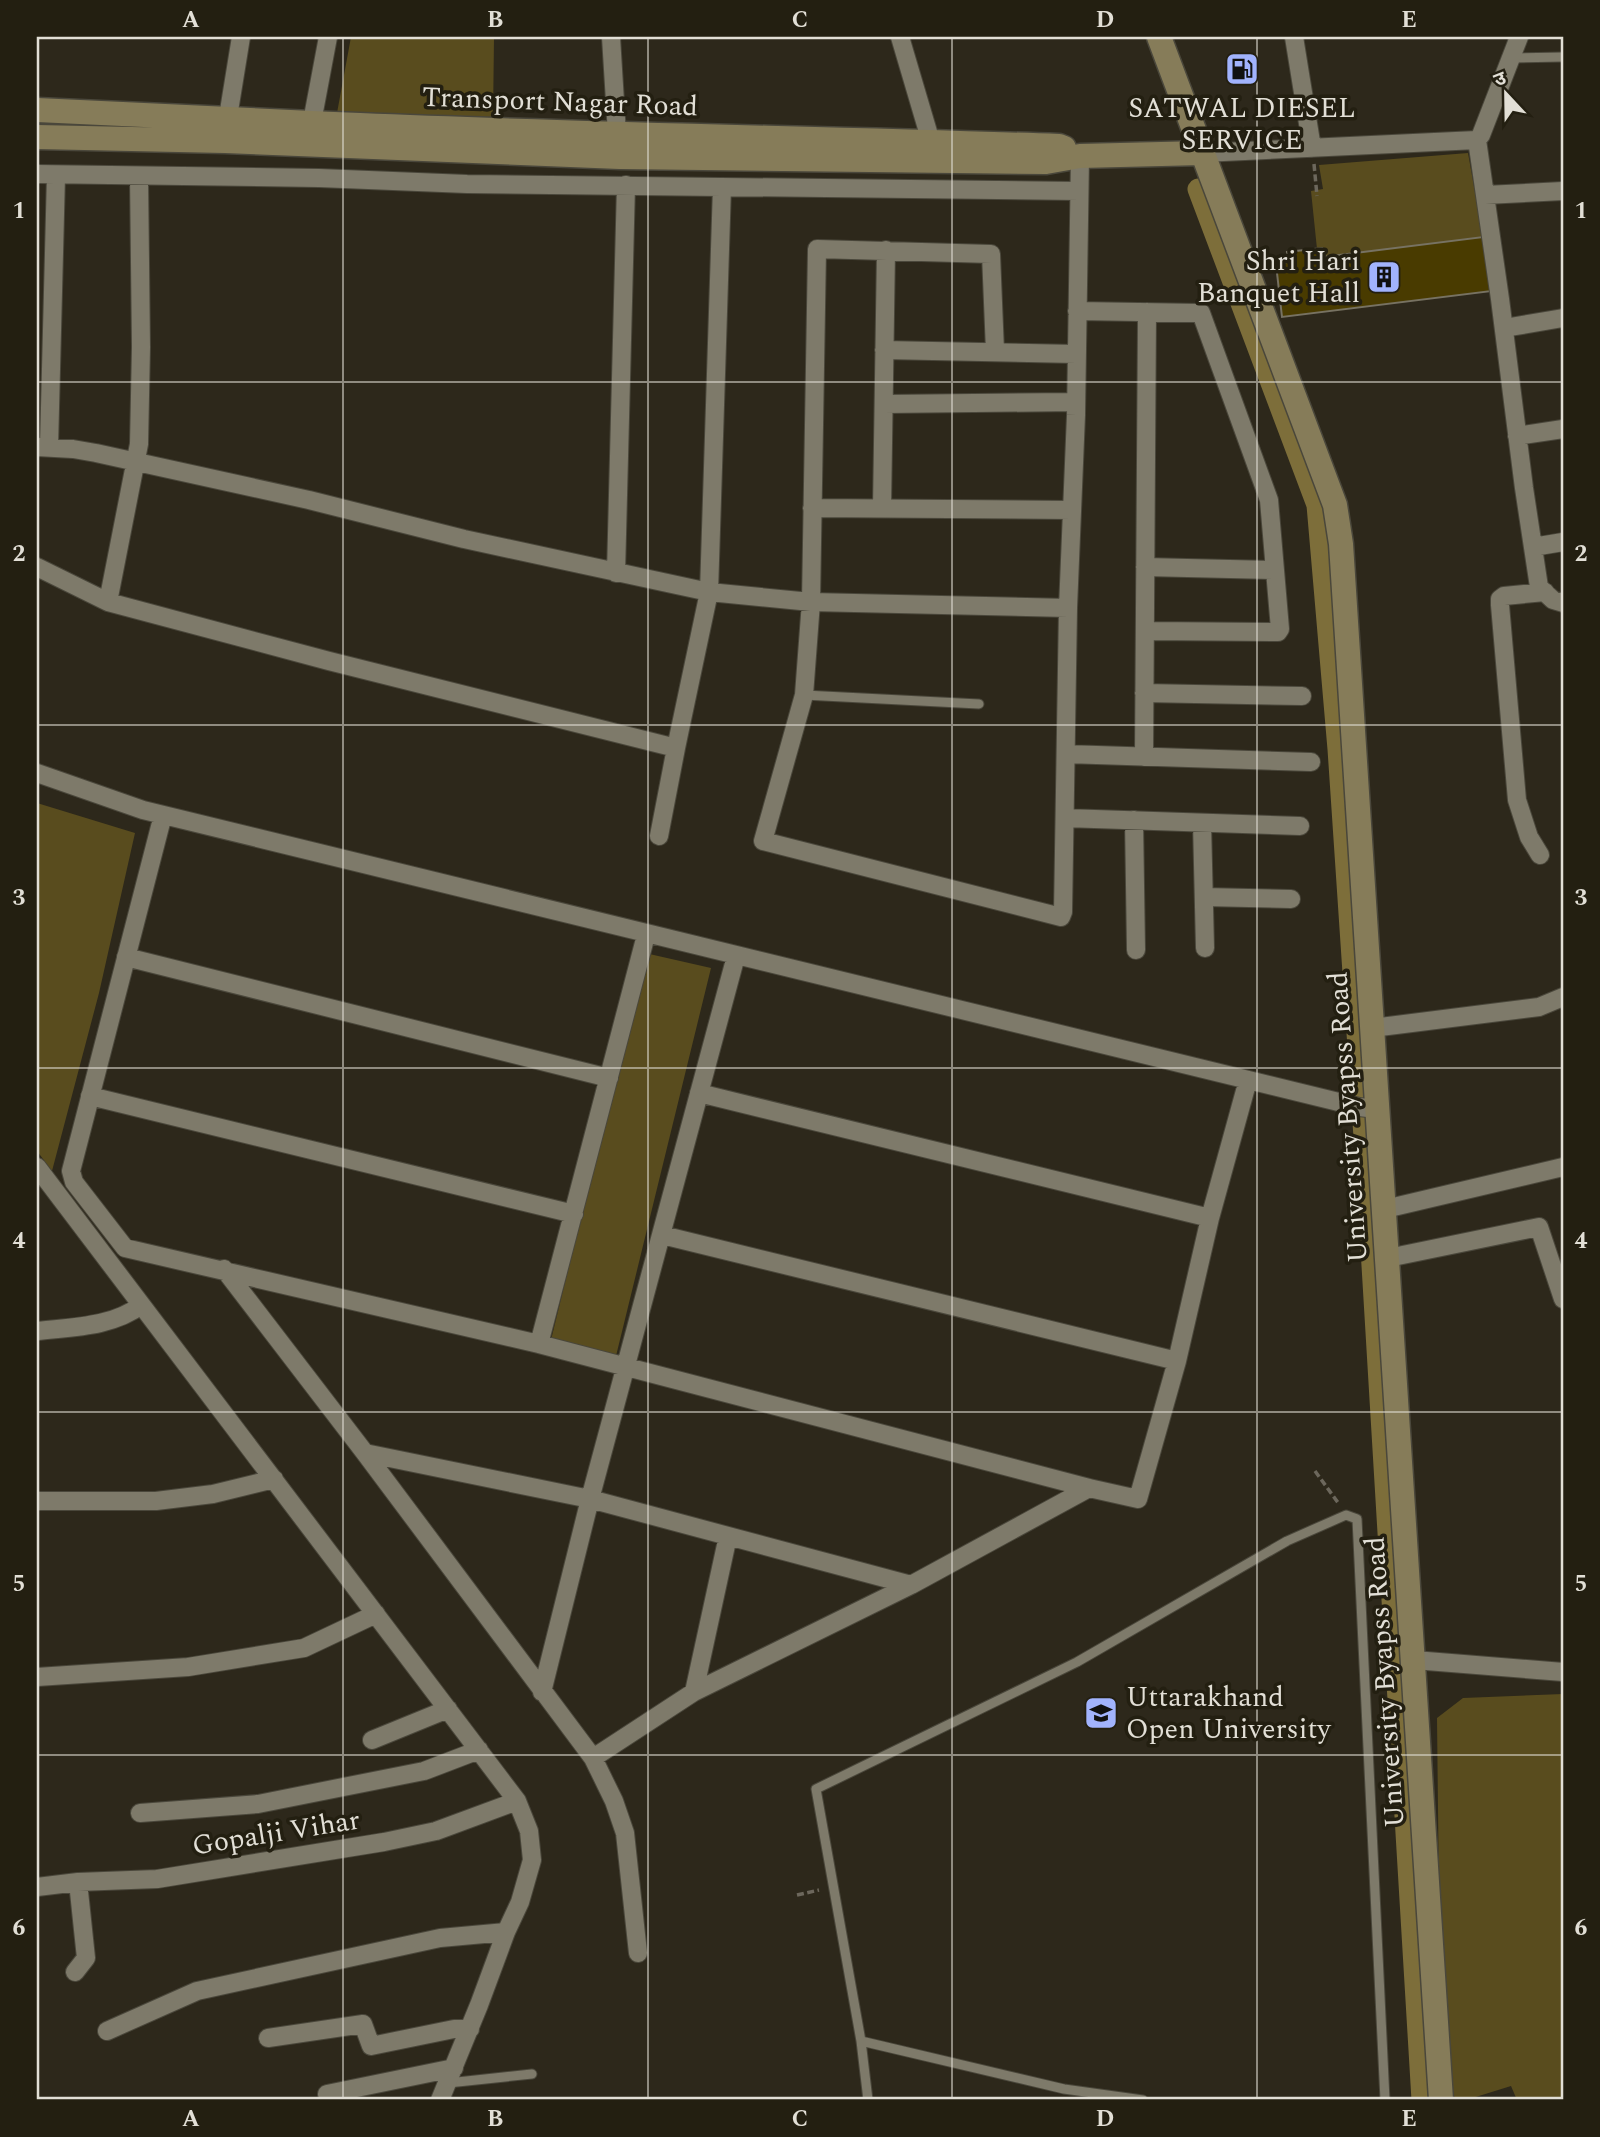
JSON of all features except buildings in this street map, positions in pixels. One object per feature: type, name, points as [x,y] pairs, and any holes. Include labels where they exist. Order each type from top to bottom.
[{"type":"main road","name":"University Byapss Road","points":[[1159,37],[1335,505],[1341,544],[1372,1028],[1368,1108],[1385,1209],[1441,2100]]},
{"type":"main road","name":"Transport Nagar Road","points":[[37,110],[227,129],[382,137],[620,157],[1046,162],[1080,156],[1202,153]]},
{"type":"main road","name":"Transport Nagar Road","points":[[37,137],[227,129],[312,122],[382,137],[617,134],[931,142],[1059,146],[1080,156]]},
{"type":"street","points":[[227,129],[241,37]]},
{"type":"street","points":[[312,122],[328,37]]},
{"type":"street","points":[[611,37],[617,134]]},
{"type":"street","points":[[900,37],[931,142]]},
{"type":"street","points":[[1294,37],[1312,148]]},
{"type":"street","points":[[1519,37],[1477,140],[1539,587],[1553,600],[1563,603]]},
{"type":"street","points":[[1202,153],[1477,140]]},
{"type":"street","points":[[995,351],[991,254],[819,248],[816,251],[811,602],[804,695],[764,841],[1061,917],[1076,402],[1080,156]]},
{"type":"street","points":[[37,174],[319,178],[467,184],[1079,191]]},
{"type":"street","points":[[56,175],[43,447],[73,449],[137,462],[709,592],[811,602],[1068,608]]},
{"type":"street","points":[[108,602],[139,444],[139,177]]},
{"type":"street","points":[[616,573],[626,185]]},
{"type":"street","points":[[659,836],[709,592],[722,187]]},
{"type":"street","points":[[1485,195],[1563,191]]},
{"type":"street","points":[[882,508],[886,250]]},
{"type":"street","points":[[1077,311],[1198,312],[1203,316],[1269,500],[1280,629],[1275,633],[1145,631]]},
{"type":"street","points":[[1144,757],[1147,312]]},
{"type":"street","points":[[1504,328],[1563,318]]},
{"type":"street","points":[[884,350],[1076,355]]},
{"type":"street","points":[[884,404],[1076,402]]},
{"type":"street","points":[[1517,436],[1563,429]]},
{"type":"street","points":[[812,508],[1072,510]]},
{"type":"street","points":[[1532,547],[1563,542]]},
{"type":"street","points":[[37,567],[108,602],[329,661],[676,748]]},
{"type":"street","points":[[1145,567],[1275,570]]},
{"type":"street","points":[[1540,855],[1529,837],[1517,800],[1500,599],[1504,596],[1545,592]]},
{"type":"street","points":[[1144,694],[1302,696]]},
{"type":"street","points":[[1066,754],[1311,762]]},
{"type":"street","points":[[37,774],[163,815],[736,957],[1368,1108]]},
{"type":"street","points":[[163,815],[71,1171],[74,1182],[125,1248],[539,1344],[1089,1488],[1138,1499],[1177,1361],[1210,1218],[1248,1080]]},
{"type":"street","points":[[1065,818],[1300,826]]},
{"type":"street","points":[[1134,820],[1136,950]]},
{"type":"street","points":[[1202,823],[1205,948]]},
{"type":"street","points":[[1204,897],[1292,899]]},
{"type":"street","points":[[539,1344],[646,935]]},
{"type":"street","points":[[126,957],[609,1078]]},
{"type":"street","points":[[542,1692],[590,1499],[736,957]]},
{"type":"street","points":[[1372,1028],[1539,1007],[1563,997]]},
{"type":"street","points":[[699,1093],[1210,1218]]},
{"type":"street","points":[[90,1096],[574,1214]]},
{"type":"street","points":[[37,1167],[517,1801],[529,1831],[533,1860],[520,1902],[440,2100]]},
{"type":"street","points":[[1385,1209],[1563,1167]]},
{"type":"street","points":[[1388,1258],[1539,1227],[1563,1298]]},
{"type":"street","points":[[662,1235],[1177,1361]]},
{"type":"street","points":[[224,1269],[593,1758],[614,1801],[625,1833],[638,1953]]},
{"type":"street","points":[[37,1331],[105,1322],[142,1305]]},
{"type":"street","points":[[365,1453],[590,1499],[911,1585]]},
{"type":"street","points":[[37,1502],[156,1501],[213,1494],[274,1479]]},
{"type":"street","points":[[593,1758],[694,1692],[911,1585],[1089,1488]]},
{"type":"street","points":[[694,1692],[727,1536]]},
{"type":"street","points":[[37,1677],[188,1667],[304,1648],[376,1614]]},
{"type":"street","points":[[1414,1661],[1563,1672]]},
{"type":"street","points":[[372,1740],[448,1709]]},
{"type":"street","points":[[140,1813],[258,1804],[424,1771],[478,1750]]},
{"type":"street","name":"Gopalji Vihar","points":[[37,1887],[78,1882],[157,1879],[384,1842],[436,1831],[517,1801]]},
{"type":"street","points":[[75,1972],[86,1958],[78,1882]]},
{"type":"street","points":[[107,2031],[197,1991],[440,1938],[506,1932]]},
{"type":"street","points":[[268,2038],[363,2024],[371,2046],[454,2029],[470,2029]]},
{"type":"street","points":[[327,2094],[451,2076]]},
{"type":"lane","points":[[1511,58],[1563,57]]},
{"type":"lane","points":[[804,695],[979,704]]},
{"type":"lane","points":[[868,2100],[861,2041],[816,1789],[1077,1662],[1287,1541],[1346,1515],[1357,1520],[1385,2100]]},
{"type":"lane","points":[[861,2041],[1064,2089],[1143,2100]]},
{"type":"lane","points":[[451,2076],[532,2074]]},
{"type":"path","points":[[1312,148],[1317,196]]},
{"type":"path","points":[[1315,1471],[1346,1515]]},
{"type":"path","points":[[797,1895],[834,1887]]},
{"type":"shaded area","points":[[351,37],[494,37],[493,119],[337,113]]},
{"type":"shaded area","points":[[1468,153],[1483,237],[1323,257],[1317,249],[1311,191],[1323,189],[1319,165]]},
{"type":"shaded area","points":[[37,803],[135,833],[99,993],[52,1171],[37,1151]]},
{"type":"shaded area","points":[[645,953],[711,968],[616,1356],[551,1340]]},
{"type":"shaded area","points":[[1563,1694],[1563,2100],[1517,2100],[1511,2086],[1466,2100],[1457,2100],[1441,2080],[1437,1718],[1463,1698]]},
{"type":"waterway","points":[[1198,189],[1317,505],[1338,749],[1367,1182],[1422,2100]]},
{"type":"place","name":"SATWAL DIESEL SERVICE","points":[[1242,69]]},
{"type":"place","name":"Shri Hari Banquet Hall","points":[[1384,277]]},
{"type":"place","name":"Uttarakhand Open University","points":[[1101,1713]]}]
